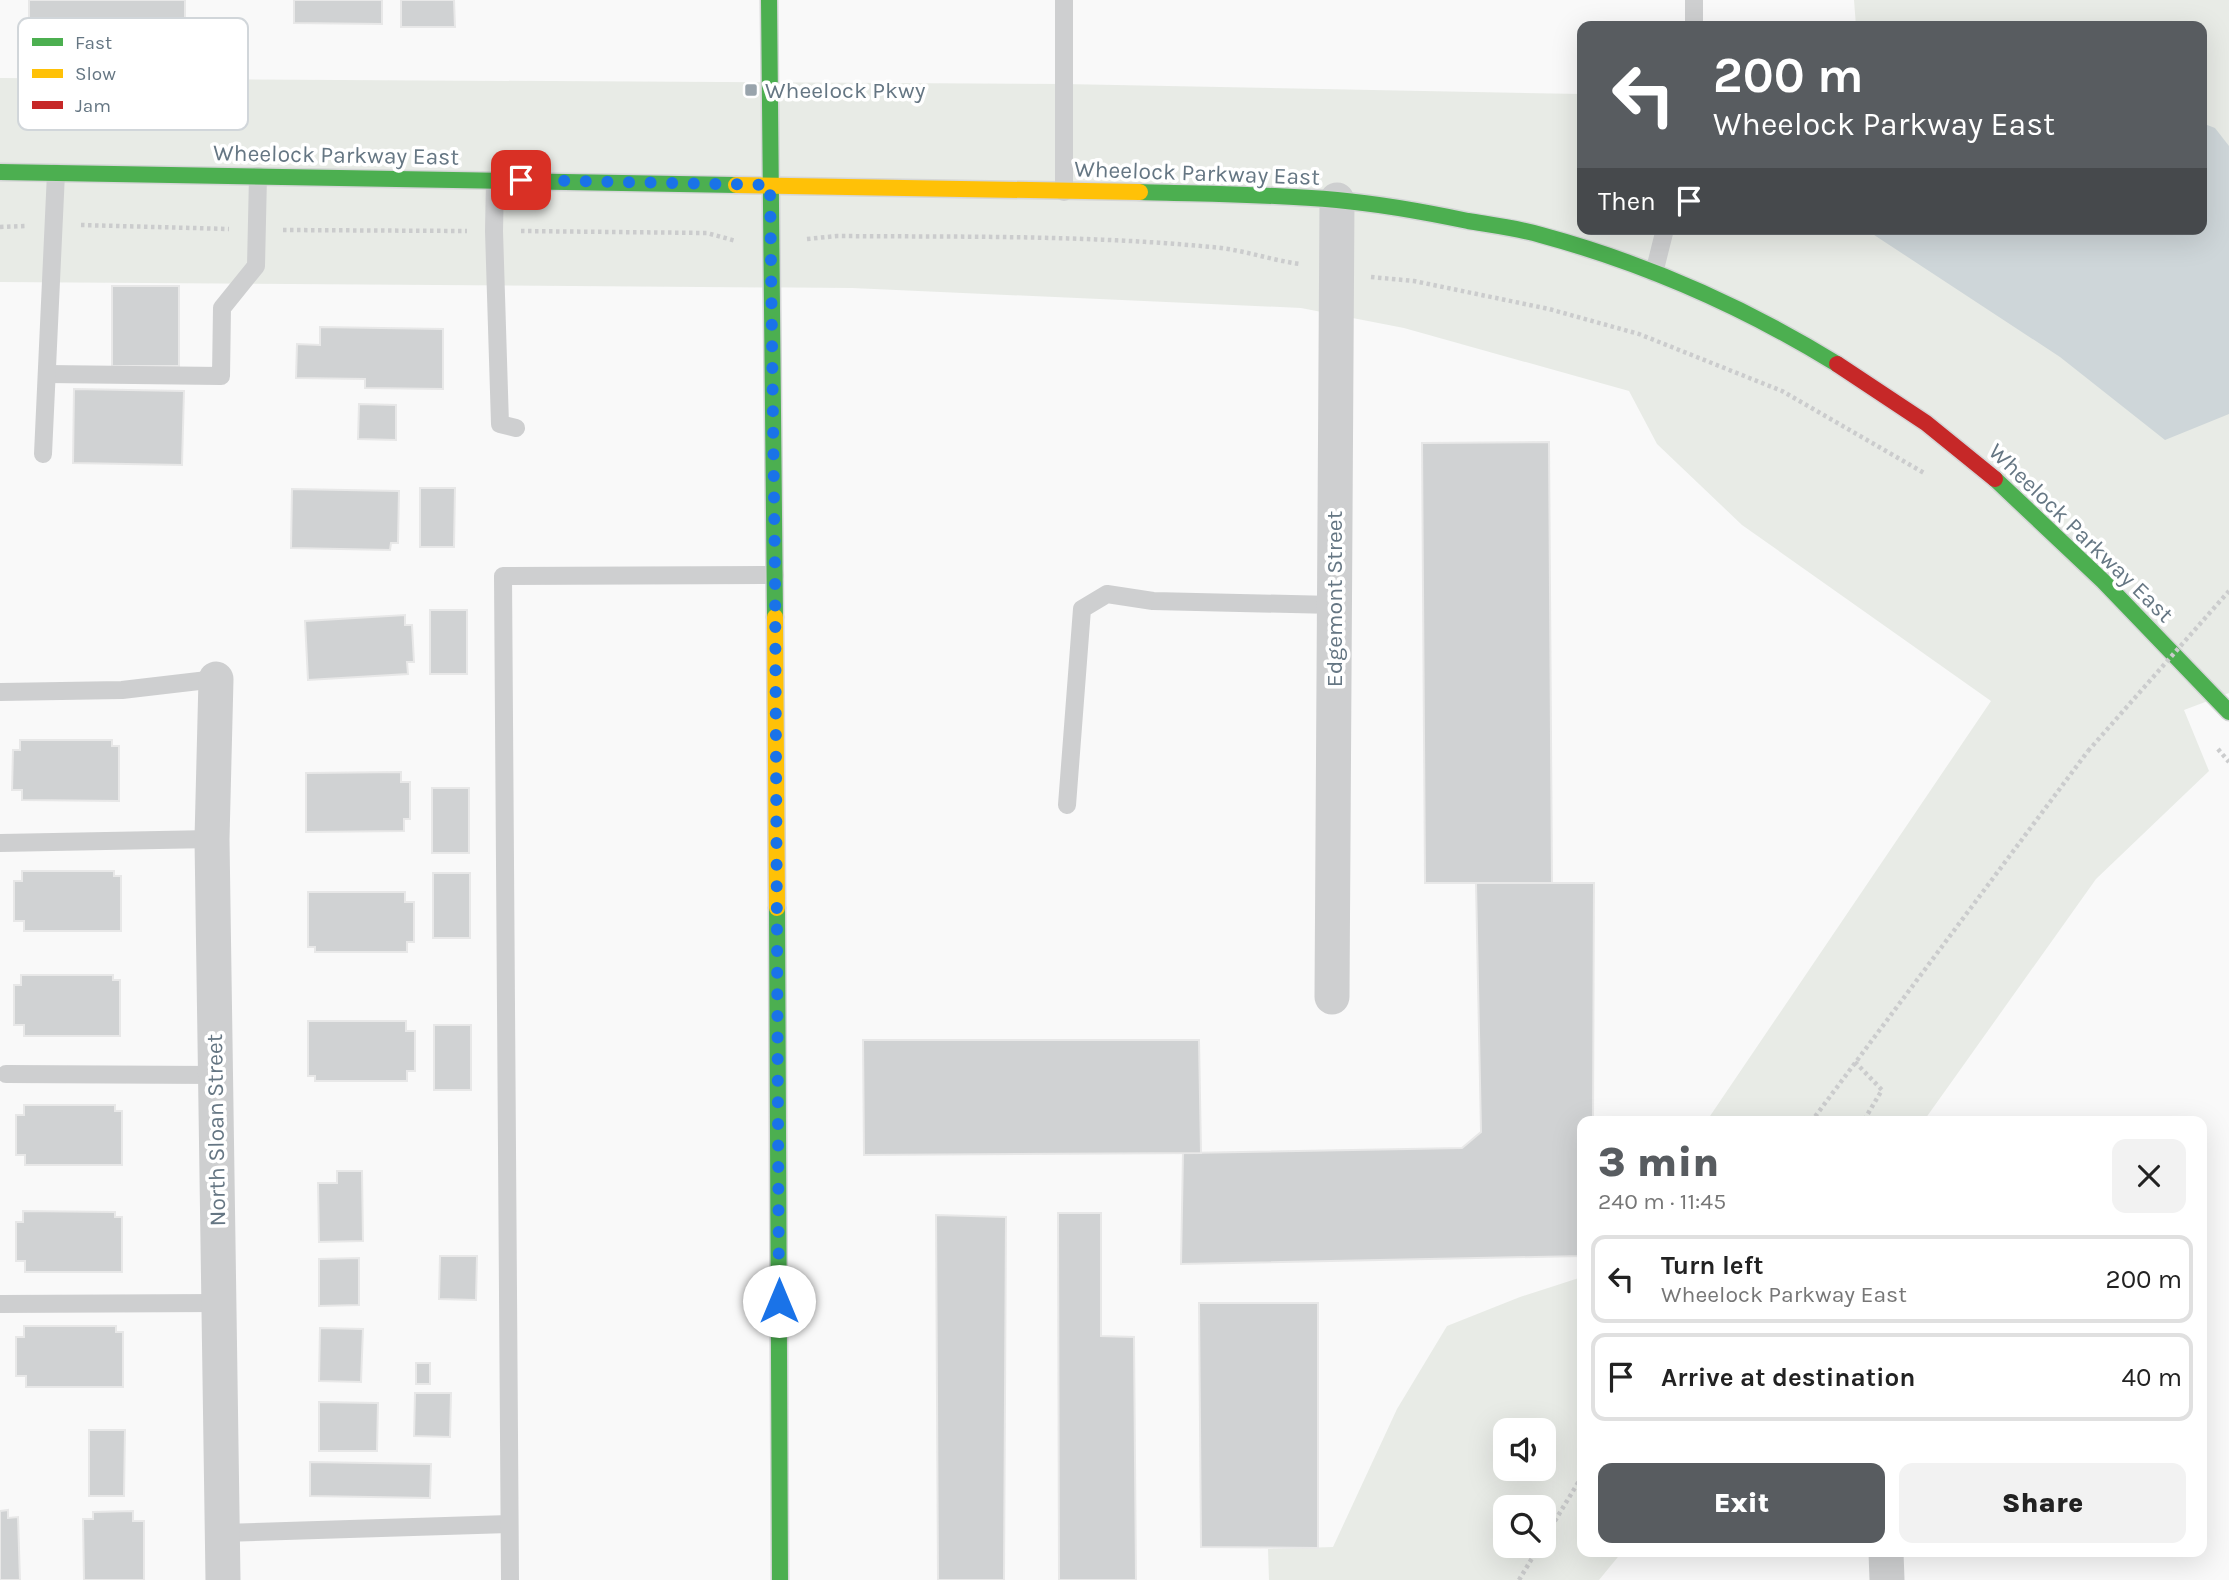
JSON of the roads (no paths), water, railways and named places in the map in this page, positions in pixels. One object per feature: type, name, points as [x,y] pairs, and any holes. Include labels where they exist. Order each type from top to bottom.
[{"type":"street","points":[[769,0],[780,1580]]},
{"type":"street","name":"Wheelock Parkway East","points":[[0,172],[1231,194],[1336,200],[1430,213],[1546,236],[1654,273],[1756,320],[1890,397],[1970,456],[2060,538],[2229,712]]},
{"type":"street","name":"Edgemont Street","points":[[1332,997],[1336,200]]},
{"type":"street","name":"North Sloan Street","points":[[216,679],[212,839],[223,1580]]},
{"type":"street","points":[[1886,1557],[1887,1580]]},
{"type":"lane","points":[[1064,0],[1064,192]]},
{"type":"lane","points":[[1694,0],[1694,21]]},
{"type":"lane","points":[[43,454],[56,173]]},
{"type":"lane","points":[[47,374],[221,376],[222,308],[256,266],[258,176]]},
{"type":"lane","points":[[495,180],[500,424],[516,428]]},
{"type":"lane","points":[[1654,273],[1664,235]]},
{"type":"lane","points":[[510,1580],[503,576],[775,575]]},
{"type":"lane","points":[[1067,804],[1082,609],[1107,594],[1153,601],[1334,605]]},
{"type":"lane","points":[[0,692],[122,690],[216,679]]},
{"type":"lane","points":[[0,844],[212,839]]},
{"type":"lane","points":[[6,1074],[216,1075]]},
{"type":"lane","points":[[0,1304],[219,1303]]},
{"type":"lane","points":[[223,1533],[509,1524]]},
{"type":"place","name":"Wheelock Pkwy","points":[[751,90]]}]
